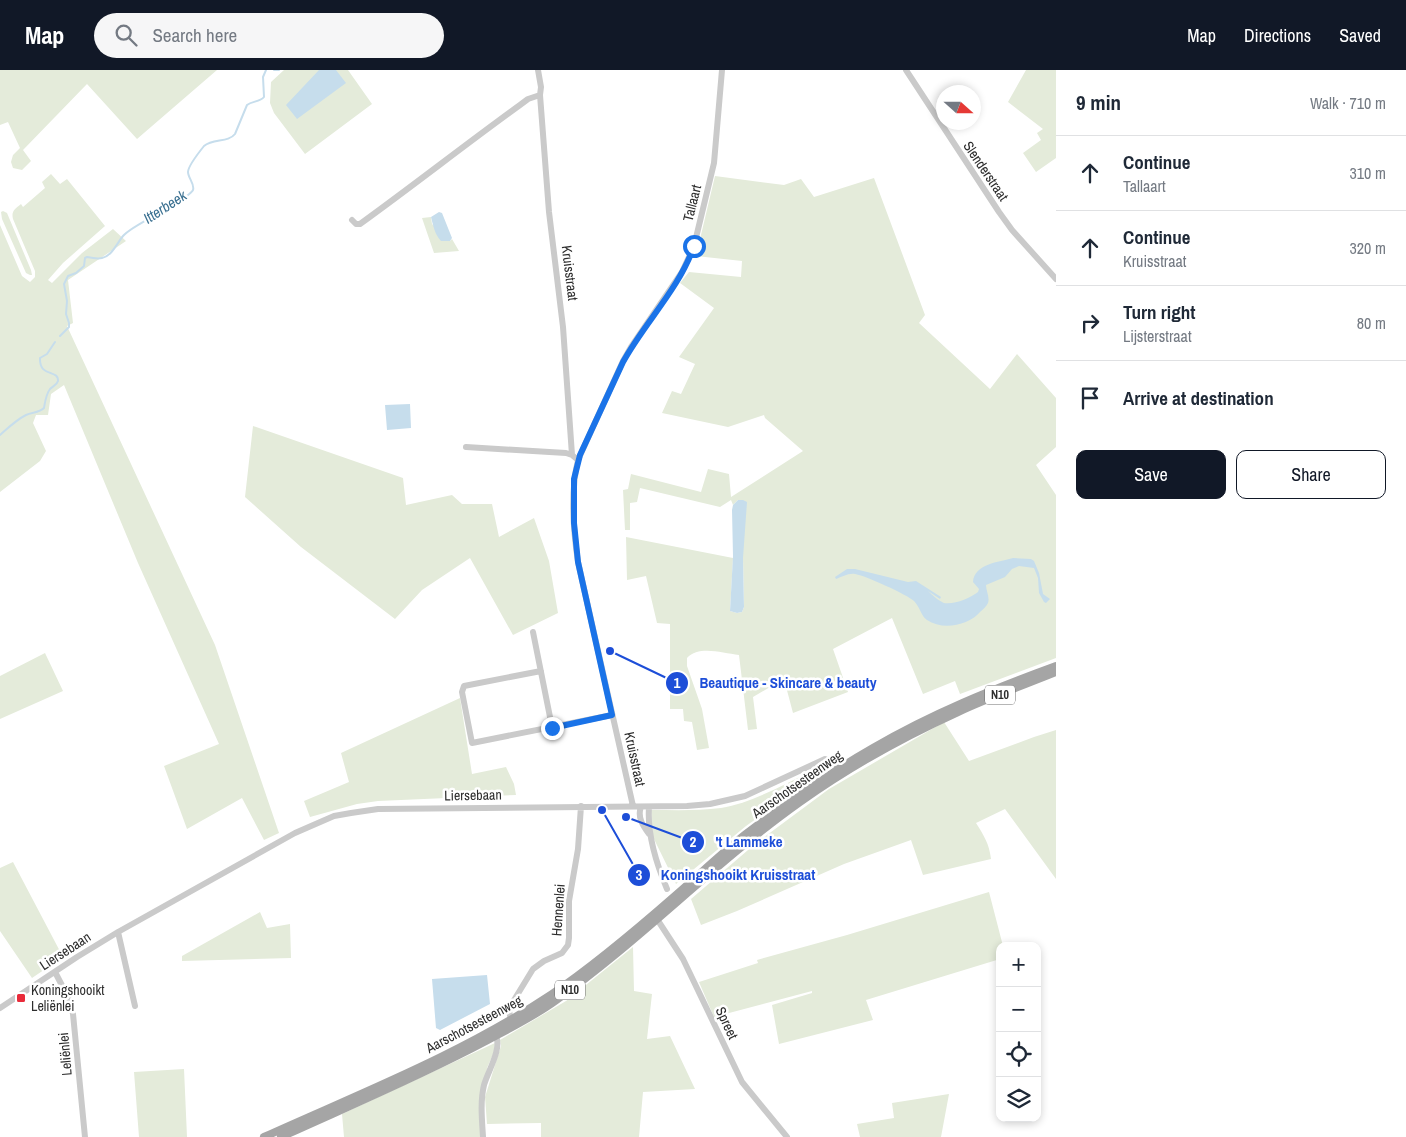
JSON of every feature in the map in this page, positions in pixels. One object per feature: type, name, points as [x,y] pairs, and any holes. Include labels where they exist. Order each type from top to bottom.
[{"type":"main road","name":"Aarschotsesteenweg","points":[[264,1137],[445,1055],[511,1020],[591,966],[841,771],[941,713],[987,692],[1056,666]]},
{"type":"main road","name":"Aarschotsesteenweg","points":[[884,746],[960,711],[1056,672]]},
{"type":"main road","name":"Aarschotsesteenweg","points":[[281,1137],[452,1059],[523,1021],[554,1002],[615,956],[655,917]]},
{"type":"street","name":"Kruisstraat","points":[[538,70],[541,87],[540,95],[549,212],[563,327],[572,455]]},
{"type":"street","name":"Tallaart","points":[[578,460],[631,347],[682,272],[692,253],[712,173],[722,70]]},
{"type":"street","name":"Slenderstraat","points":[[906,70],[999,212],[1012,230],[1056,279]]},
{"type":"street","points":[[352,220],[356,224],[360,224],[419,182],[464,145],[514,109],[528,99],[540,95]]},
{"type":"street","points":[[466,447],[566,453],[578,460]]},
{"type":"street","name":"Kruisstraat","points":[[578,460],[574,479],[575,539],[578,562],[633,806]]},
{"type":"street","points":[[533,632],[552,728]]},
{"type":"street","points":[[540,671],[464,686],[462,692],[472,744],[612,715]]},
{"type":"street","name":"Liersebaan","points":[[0,1008],[118,932],[295,833],[334,816],[378,809],[581,806],[649,807],[710,804],[745,796],[825,759],[834,763],[841,771]]},
{"type":"street","name":"Hennenlei","points":[[511,1020],[509,1011],[511,1005],[530,971],[537,965],[562,953],[568,942],[569,901],[578,849],[581,806]]},
{"type":"street","points":[[641,807],[639,816],[650,836]]},
{"type":"street","points":[[649,807],[650,836],[657,865],[667,888]]},
{"type":"street","name":"Spreet","points":[[655,917],[683,959],[742,1082],[787,1137]]},
{"type":"street","points":[[118,932],[135,1006]]},
{"type":"street","name":"Leliënlei","points":[[55,972],[68,997],[73,1014],[85,1137]]},
{"type":"street","points":[[483,1137],[482,1107],[484,1087],[498,1044],[496,1036]]},
{"type":"green space","points":[[0,70],[217,70],[137,139],[87,84],[23,150],[31,161],[22,170],[13,168],[11,162],[13,155],[20,148],[8,122],[0,125]]},
{"type":"green space","points":[[284,70],[348,70],[372,104],[305,154],[274,113],[270,103],[271,82]]},
{"type":"green space","points":[[1026,70],[1056,70],[1056,158],[1036,172],[1023,153],[1041,140],[1037,133],[1043,129],[1008,102]]},
{"type":"green space","points":[[51,174],[60,184],[67,179],[105,226],[63,263],[48,280],[52,283],[82,253],[113,229],[126,241],[68,280],[73,323],[67,326],[215,645],[279,833],[264,840],[242,798],[187,829],[164,766],[219,744],[138,563],[64,385],[51,394],[48,415],[36,415],[33,423],[46,451],[40,461],[0,492],[0,225],[22,276],[30,282],[35,277],[35,271],[13,219],[13,214],[14,210],[21,204],[23,207],[45,188],[42,182]]},
{"type":"green space","points":[[715,176],[784,185],[801,179],[814,197],[874,178],[925,315],[919,323],[990,389],[1017,354],[1056,398],[1056,447],[1036,465],[1056,495],[1056,658],[960,694],[955,681],[923,694],[892,618],[833,649],[848,692],[793,713],[784,679],[753,697],[757,729],[748,730],[739,655],[711,651],[698,652],[687,658],[687,666],[702,709],[709,748],[697,750],[692,722],[684,721],[683,709],[670,709],[670,624],[657,623],[646,576],[627,580],[626,537],[733,558],[730,611],[742,612],[744,607],[743,558],[738,500],[733,505],[731,500],[720,507],[640,488],[637,502],[630,503],[630,530],[625,530],[623,490],[628,489],[631,474],[701,492],[708,469],[729,474],[731,497],[803,451],[765,418],[764,415],[728,427],[662,413],[672,391],[681,394],[695,364],[679,357],[714,308],[680,283],[689,272],[741,277],[742,261],[696,256]]},
{"type":"green space","points":[[1,212],[7,213],[32,275],[26,273],[2,219]]},
{"type":"green space","points":[[431,217],[432,224],[450,241],[452,239],[459,251],[434,253],[422,218]]},
{"type":"green space","points":[[253,426],[403,478],[406,505],[452,495],[462,504],[492,504],[499,537],[534,518],[549,561],[558,613],[513,635],[470,558],[422,590],[395,619],[301,547],[245,497]]},
{"type":"green space","points":[[45,653],[63,691],[0,719],[0,676]]},
{"type":"green space","points":[[460,698],[472,774],[506,767],[514,784],[516,795],[378,801],[357,804],[310,817],[304,801],[349,782],[341,753]]},
{"type":"green space","points":[[944,722],[969,761],[1056,730],[1056,879],[1005,809],[976,823],[984,836],[991,859],[923,875],[911,840],[844,864],[701,925],[691,899],[755,844],[829,789]]},
{"type":"green space","points":[[810,772],[814,778],[746,826],[676,884],[653,837],[651,810],[704,810],[732,806],[767,793]]},
{"type":"green space","points":[[13,862],[63,957],[32,978],[0,931],[0,868]]},
{"type":"green space","points":[[989,892],[1002,942],[996,942],[996,960],[866,1000],[873,1020],[779,1044],[772,1005],[812,993],[812,991],[714,1017],[699,982],[758,963],[757,960]]},
{"type":"green space","points":[[260,912],[267,928],[290,924],[291,958],[182,961],[182,956]]},
{"type":"green space","points":[[633,947],[634,991],[652,994],[647,1039],[670,1036],[695,1089],[643,1092],[639,1137],[541,1137],[541,1123],[487,1124],[485,1097],[501,1046],[500,1040],[566,1001]]},
{"type":"green space","points":[[495,1043],[494,1052],[487,1068],[480,1137],[344,1137],[342,1114]]},
{"type":"green space","points":[[184,1069],[187,1137],[139,1137],[134,1072]]},
{"type":"green space","points":[[949,1094],[941,1137],[860,1137],[857,1124],[894,1118],[892,1103]]},
{"type":"water","points":[[319,70],[336,70],[346,83],[297,119],[286,105]]},
{"type":"water","points":[[439,212],[442,213],[452,238],[450,241],[441,241],[434,230],[431,217]]},
{"type":"water","points":[[410,404],[411,428],[387,430],[385,405]]},
{"type":"water","points":[[738,500],[747,502],[743,558],[744,607],[742,612],[737,613],[730,611],[733,556],[732,510],[733,505]]},
{"type":"water","points":[[1013,558],[1031,559],[1034,561],[1039,573],[1043,594],[1050,599],[1046,603],[1044,602],[1039,593],[1038,578],[1034,568],[1019,566],[1012,569],[1005,577],[986,585],[989,598],[988,603],[975,617],[963,623],[948,626],[927,620],[914,601],[895,590],[860,575],[852,574],[836,579],[835,577],[847,569],[855,569],[908,582],[916,581],[941,597],[940,599],[928,591],[940,601],[952,603],[966,599],[978,592],[979,589],[973,582],[974,576],[982,568]]},
{"type":"water","points":[[487,975],[490,1004],[440,1030],[436,1028],[432,979]]},
{"type":"waterway","name":"Itterbeek","points":[[60,336],[69,327],[64,284],[68,276],[76,273],[84,266],[85,258],[106,257],[123,236],[180,201],[193,190],[188,172],[192,162],[204,146],[212,142],[228,139],[235,134],[247,105],[264,97],[263,77],[266,70]]},
{"type":"waterway","name":"Itterbeek","points":[[274,70],[279,70]]},
{"type":"waterway","name":"Itterbeek","points":[[0,435],[22,417],[44,408],[50,389],[58,381],[55,375],[43,368],[40,358],[47,354],[55,342]]},
{"type":"place","name":"Beautique - Skincare & beauty","points":[[610,651]]},
{"type":"place","name":"Koningshooikt Kruisstraat","points":[[602,810]]},
{"type":"place","name":"'t Lammeke","points":[[626,817]]},
{"type":"place","name":"Koningshooikt Leliënlei","points":[[21,998]]},
{"type":"route","points":[[552,728],[612,715],[578,562],[574,523],[574,473],[615,376],[631,347],[682,272],[694,246]]}]
